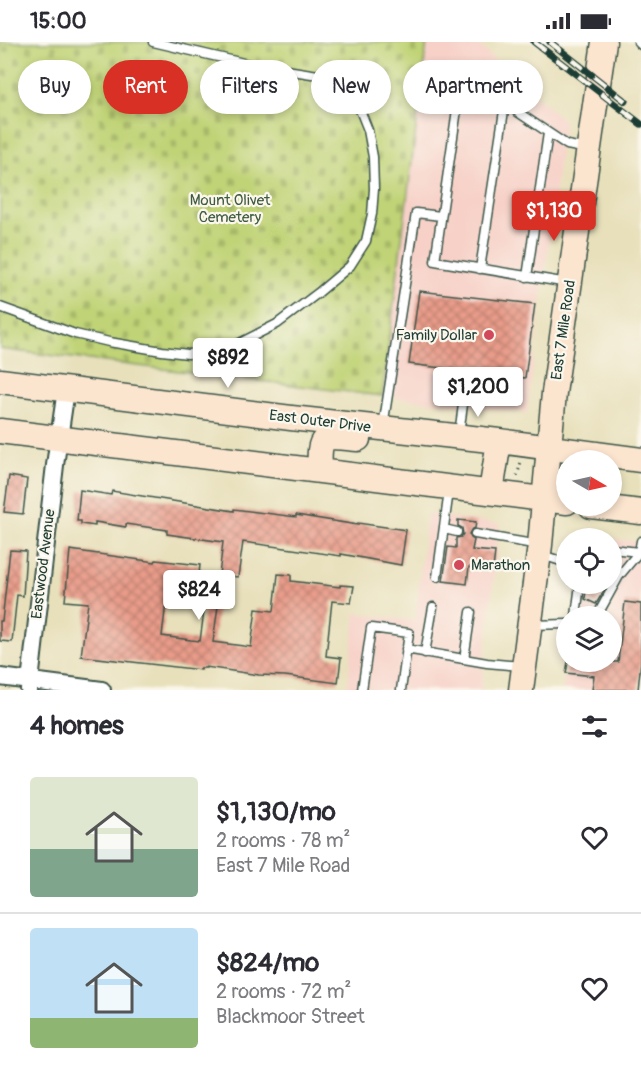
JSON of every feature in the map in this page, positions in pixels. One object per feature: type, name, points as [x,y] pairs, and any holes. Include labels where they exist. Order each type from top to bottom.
[{"type":"main road","name":"East 7 Mile Road","points":[[523,678],[539,549],[556,501],[549,448],[554,393],[604,42]]},
{"type":"main road","name":"East Outer Drive","points":[[0,381],[559,450]]},
{"type":"main road","points":[[0,431],[556,501]]},
{"type":"main road","points":[[320,471],[319,450],[322,442],[327,438],[409,445],[455,437]]},
{"type":"main road","points":[[491,492],[499,441]]},
{"type":"main road","name":"East Outer Drive","points":[[622,459],[641,460]]},
{"type":"main road","points":[[622,510],[641,512]]},
{"type":"street","name":"Eastwood Avenue","points":[[29,686],[66,390]]},
{"type":"street","points":[[0,677],[29,686],[102,690]]},
{"type":"lane","points":[[0,307],[75,334],[110,342],[188,354],[222,352],[277,324],[318,293],[350,266],[366,241],[372,214],[373,157],[368,130],[356,100],[344,86],[318,75],[248,64],[154,42]]},
{"type":"lane","points":[[456,114],[435,261],[569,284]]},
{"type":"lane","points":[[480,269],[504,114]]},
{"type":"lane","points":[[521,114],[567,145],[589,149]]},
{"type":"lane","points":[[527,277],[549,133]]},
{"type":"lane","points":[[383,429],[416,213],[441,216]]},
{"type":"lane","points":[[455,437],[465,390],[513,398]]},
{"type":"lane","points":[[437,577],[449,487]]},
{"type":"lane","points":[[444,529],[457,532]]},
{"type":"lane","points":[[475,534],[539,549],[556,558]]},
{"type":"lane","points":[[622,568],[639,552],[641,541]]},
{"type":"lane","points":[[622,550],[639,552]]},
{"type":"lane","points":[[425,652],[433,608]]},
{"type":"lane","points":[[464,659],[471,612]]},
{"type":"lane","points":[[530,625],[556,624]]},
{"type":"lane","points":[[362,690],[371,628],[409,633],[401,690]]},
{"type":"lane","points":[[406,649],[464,659],[523,678]]},
{"type":"path","points":[[515,484],[523,458]]},
{"type":"shaded area","points":[[427,42],[475,42],[495,60],[425,60]]},
{"type":"shaded area","points":[[543,102],[564,121],[527,413],[382,396],[418,114],[543,114]]},
{"type":"shaded area","points":[[427,514],[500,524],[481,690],[347,690],[356,613],[415,621]]},
{"type":"shaded area","points":[[622,540],[641,542],[640,690],[563,690],[565,672],[622,672],[622,606],[574,606],[576,594],[622,594]]},
{"type":"green space","name":"Mount Olivet Cemetery","points":[[0,42],[427,42],[425,60],[403,60],[403,114],[418,114],[382,396],[0,349]]},
{"type":"building","points":[[419,291],[535,304],[525,378],[409,364]]},
{"type":"building","points":[[9,476],[27,479],[23,514],[4,512]]},
{"type":"building","points":[[80,490],[111,495],[112,491],[234,511],[234,509],[296,517],[296,515],[406,530],[401,565],[341,554],[341,556],[243,542],[238,577],[219,575],[223,542],[167,534],[167,530],[126,524],[126,527],[95,522],[95,526],[81,524],[81,521],[77,521]]},
{"type":"building","points":[[458,520],[476,522],[475,528],[469,534],[474,540],[472,550],[495,552],[493,569],[469,567],[467,584],[443,581],[448,547],[456,548],[456,538],[463,534],[462,528],[458,526]]},
{"type":"building","points":[[10,550],[26,551],[23,596],[17,595],[12,642],[0,641],[0,621],[2,621]]},
{"type":"building","points":[[70,550],[155,562],[156,560],[200,565],[198,582],[169,578],[162,636],[191,640],[200,641],[205,604],[218,606],[213,642],[251,647],[256,609],[274,611],[278,574],[291,575],[291,581],[340,587],[340,585],[354,586],[351,603],[332,601],[326,656],[341,658],[338,683],[206,667],[201,670],[81,656],[88,603],[65,601]]},
{"type":"building","points":[[586,594],[602,594],[596,604],[585,599]]},
{"type":"building","points":[[625,602],[641,604],[641,660],[638,690],[592,690],[594,676],[566,673],[622,672],[622,628]]},
{"type":"railway","points":[[534,42],[641,124]]},
{"type":"railway","points":[[550,42],[625,101]]},
{"type":"place","name":"Family Dollar","points":[[489,335]]},
{"type":"place","name":"Marathon","points":[[459,565]]}]
